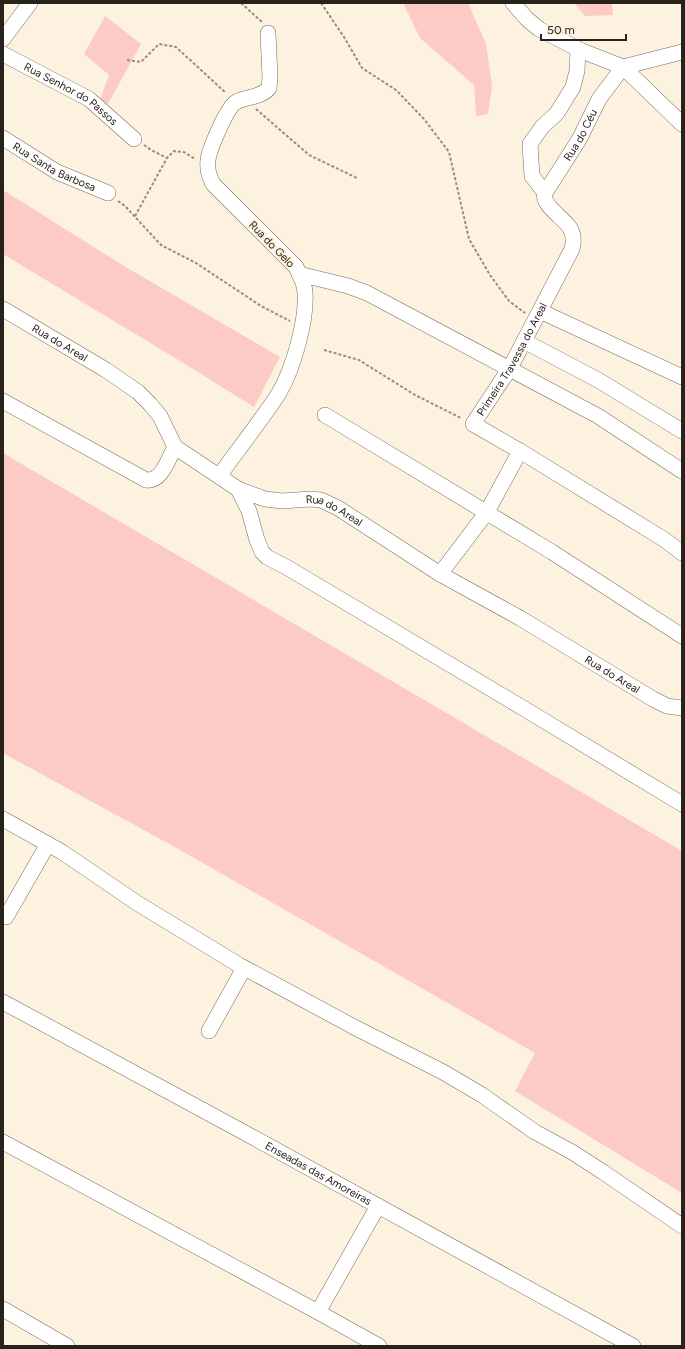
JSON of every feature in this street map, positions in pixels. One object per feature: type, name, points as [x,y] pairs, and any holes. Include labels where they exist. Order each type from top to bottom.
[{"type":"street","points":[[3,39],[30,3]]},
{"type":"street","points":[[513,3],[527,19],[539,29],[578,49],[623,67],[682,124]]},
{"type":"street","points":[[208,168],[208,158],[229,109],[236,102],[264,92],[269,88],[268,33]]},
{"type":"street","name":"Primeira Travessa do Areal","points":[[520,451],[473,424],[510,368],[572,250],[574,242],[569,227],[546,198],[532,176],[530,144],[542,127],[557,113],[574,87],[577,71],[578,49]]},
{"type":"street","points":[[623,67],[682,52]]},
{"type":"street","name":"Rua Senhor do Passos","points":[[3,54],[89,99],[134,139]]},
{"type":"street","name":"Rua do Céu","points":[[546,198],[580,138],[599,98],[623,67]]},
{"type":"street","name":"Rua Santa Barbosa","points":[[3,138],[57,172],[108,193]]},
{"type":"street","name":"Rua do Gelo","points":[[208,168],[209,176],[213,184],[296,267],[302,280],[305,293],[301,327],[292,365],[279,392],[220,476]]},
{"type":"street","points":[[299,274],[348,286],[367,293],[598,416],[682,471]]},
{"type":"street","name":"Rua do Areal","points":[[3,309],[106,370],[138,392],[160,416],[175,447],[238,489],[265,499],[291,501],[310,499],[327,503],[338,508],[440,574],[520,618],[653,699],[667,706],[682,708]]},
{"type":"street","points":[[538,316],[682,377]]},
{"type":"street","points":[[524,341],[598,380],[682,431]]},
{"type":"street","points":[[3,401],[146,480],[153,480],[159,476],[175,447]]},
{"type":"street","points":[[325,415],[552,552],[682,636]]},
{"type":"street","points":[[440,574],[487,512],[520,451],[665,540],[682,553]]},
{"type":"street","points":[[238,489],[250,511],[259,547],[267,557],[517,704],[682,804]]},
{"type":"street","points":[[3,819],[48,844],[137,903],[244,968],[442,1072],[482,1095],[535,1132],[572,1152],[682,1226]]},
{"type":"street","points":[[6,917],[48,844]]},
{"type":"street","points":[[209,1031],[244,968]]},
{"type":"street","name":"Enseadas das Amoreiras","points":[[3,1002],[633,1346]]},
{"type":"street","points":[[3,1142],[379,1346]]},
{"type":"street","points":[[318,1312],[378,1206]]},
{"type":"street","points":[[3,1309],[65,1345]]},
{"type":"path","points":[[241,3],[267,27],[268,33]]},
{"type":"path","points":[[321,3],[344,37],[362,68],[396,90],[424,119],[449,152],[469,239],[490,275],[509,301],[538,316]]},
{"type":"path","points":[[134,139],[167,158]]},
{"type":"path","points":[[135,216],[167,158],[174,151],[184,152],[208,168]]},
{"type":"path","points":[[108,193],[135,216],[161,245],[196,263],[260,306],[301,327]]},
{"type":"path","points":[[324,350],[359,360],[415,395],[473,424]]},
{"type":"shaded area","points":[[403,3],[468,3],[486,44],[492,86],[488,114],[476,116],[474,85],[420,38]]},
{"type":"shaded area","points":[[574,3],[612,3],[613,15],[585,16]]},
{"type":"shaded area","points":[[105,16],[141,44],[108,104],[100,100],[109,75],[84,54]]},
{"type":"shaded area","points":[[3,190],[124,266],[280,357],[254,407],[3,254]]},
{"type":"shaded area","points":[[3,453],[682,851],[682,1193],[515,1091],[535,1053],[173,846],[3,753]]}]
